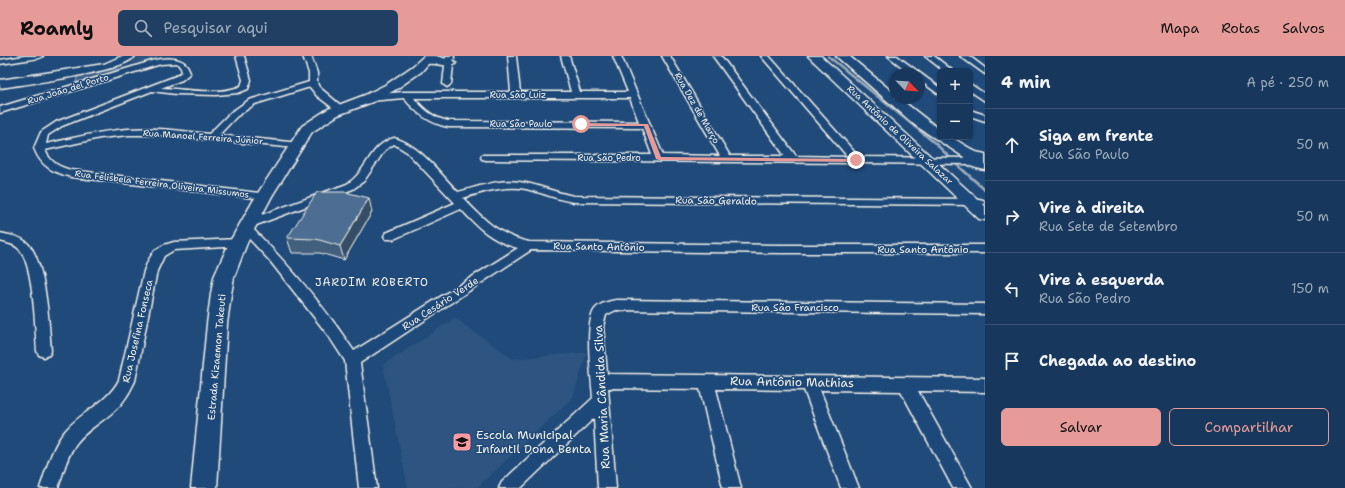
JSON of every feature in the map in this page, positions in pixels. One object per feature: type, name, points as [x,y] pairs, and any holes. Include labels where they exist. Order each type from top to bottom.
[{"type":"street","points":[[0,62],[39,56]]},
{"type":"street","points":[[0,84],[106,68],[117,64],[129,56]]},
{"type":"street","points":[[149,90],[218,92],[239,90],[245,87],[247,80],[240,56]]},
{"type":"street","points":[[307,56],[313,73],[313,83],[320,94],[340,109]]},
{"type":"street","points":[[512,56],[516,95]]},
{"type":"street","points":[[565,56],[576,95]]},
{"type":"street","points":[[617,56],[659,159]]},
{"type":"street","name":"Rua Dez de Março","points":[[666,56],[727,159]]},
{"type":"street","points":[[717,56],[793,160]]},
{"type":"street","points":[[765,56],[856,160]]},
{"type":"street","name":"Rua Antônio de Oliveira Salazar","points":[[814,56],[931,161]]},
{"type":"street","name":"Rua Antônio de Oliveira Salazar","points":[[820,56],[980,207]]},
{"type":"street","points":[[842,56],[911,115],[937,135]]},
{"type":"street","points":[[892,56],[908,68]]},
{"type":"street","points":[[929,56],[945,68]]},
{"type":"street","points":[[964,56],[976,64],[985,73]]},
{"type":"street","points":[[422,95],[438,90],[447,84],[450,59],[438,60],[428,58]]},
{"type":"street","name":"Estrada Kizaemon Takeuti","points":[[204,488],[217,324],[221,294],[224,277],[245,232],[262,201],[305,132],[313,125],[340,109],[370,98],[391,87],[417,69],[428,58]]},
{"type":"street","points":[[39,148],[44,134],[59,124],[149,90],[184,75],[186,70],[183,61],[171,59],[135,69],[117,64]]},
{"type":"street","points":[[976,64],[985,64]]},
{"type":"street","name":"Rua João del Porto","points":[[0,110],[135,69]]},
{"type":"street","points":[[973,73],[985,73]]},
{"type":"street","points":[[925,81],[937,90]]},
{"type":"street","points":[[211,136],[233,115],[252,102],[313,83]]},
{"type":"street","points":[[447,84],[456,91],[470,94]]},
{"type":"street","points":[[391,87],[405,95]]},
{"type":"street","points":[[973,89],[985,98]]},
{"type":"street","name":"Rua São Luiz","points":[[370,98],[405,95],[470,94],[633,95]]},
{"type":"street","name":"Rua São Paulo","points":[[405,95],[417,108],[433,120],[448,124],[646,125]]},
{"type":"street","points":[[973,114],[985,118]]},
{"type":"street","name":"Rua Manoel Ferreira Júnior","points":[[39,148],[100,135],[129,132],[156,132],[211,136],[296,145]]},
{"type":"street","points":[[945,140],[976,160]]},
{"type":"street","name":"Rua Santo Antônio","points":[[245,232],[280,213],[349,187],[363,176],[382,147],[388,142],[393,141],[405,144],[459,200],[477,222],[491,232],[516,244],[528,246],[783,249],[985,249]]},
{"type":"street","name":"Rua Felisbela Ferreira Oliveira Missumos","points":[[39,148],[45,162],[70,174],[262,201]]},
{"type":"street","name":"Rua São Pedro","points":[[486,157],[931,161],[976,160]]},
{"type":"street","name":"Rua São Geraldo","points":[[390,236],[459,200],[506,185],[519,184],[549,194],[574,199],[980,207]]},
{"type":"street","points":[[262,201],[280,213]]},
{"type":"street","points":[[245,232],[284,270],[333,331],[352,360],[368,488]]},
{"type":"street","name":"Rua Josefina Fonseca","points":[[50,488],[64,446],[72,435],[114,402],[122,393],[127,381],[152,265],[158,253],[167,247],[245,232]]},
{"type":"street","points":[[0,237],[22,244],[28,252],[42,319],[44,351]]},
{"type":"street","name":"Rua Cesário Verde","points":[[352,360],[528,246]]},
{"type":"street","name":"Rua São Francisco","points":[[605,308],[616,305],[985,309]]},
{"type":"street","name":"Rua Maria Cândida Silva","points":[[605,308],[597,318],[596,326],[607,488]]},
{"type":"street","name":"Rua Antônio Mathias","points":[[599,381],[985,385]]},
{"type":"street","points":[[706,381],[732,488]]},
{"type":"street","points":[[809,383],[850,488]]},
{"type":"street","points":[[905,383],[963,488]]},
{"type":"street","points":[[508,488],[601,401]]},
{"type":"shaded area","points":[[133,56],[172,56],[139,64],[128,62]]},
{"type":"shaded area","points":[[122,69],[123,71],[75,86],[78,75]]},
{"type":"shaded area","name":"Escola Municipal Infantil Dona Benta","points":[[455,318],[513,359],[587,352],[573,397],[477,488],[408,488],[383,365]]},
{"type":"building","points":[[317,192],[345,192],[369,198],[340,246],[316,239],[287,238]]},
{"type":"waterway","points":[[828,56],[936,144],[953,161]]},
{"type":"waterway","points":[[953,161],[985,190]]},
{"type":"place","name":"Escola Municipal Infantil Dona Benta","points":[[462,442]]},
{"type":"district","name":"JARDIM ROBERTO","points":[[372,282]]},
{"type":"route","points":[[581,124],[646,125],[659,159],[856,160]]}]
